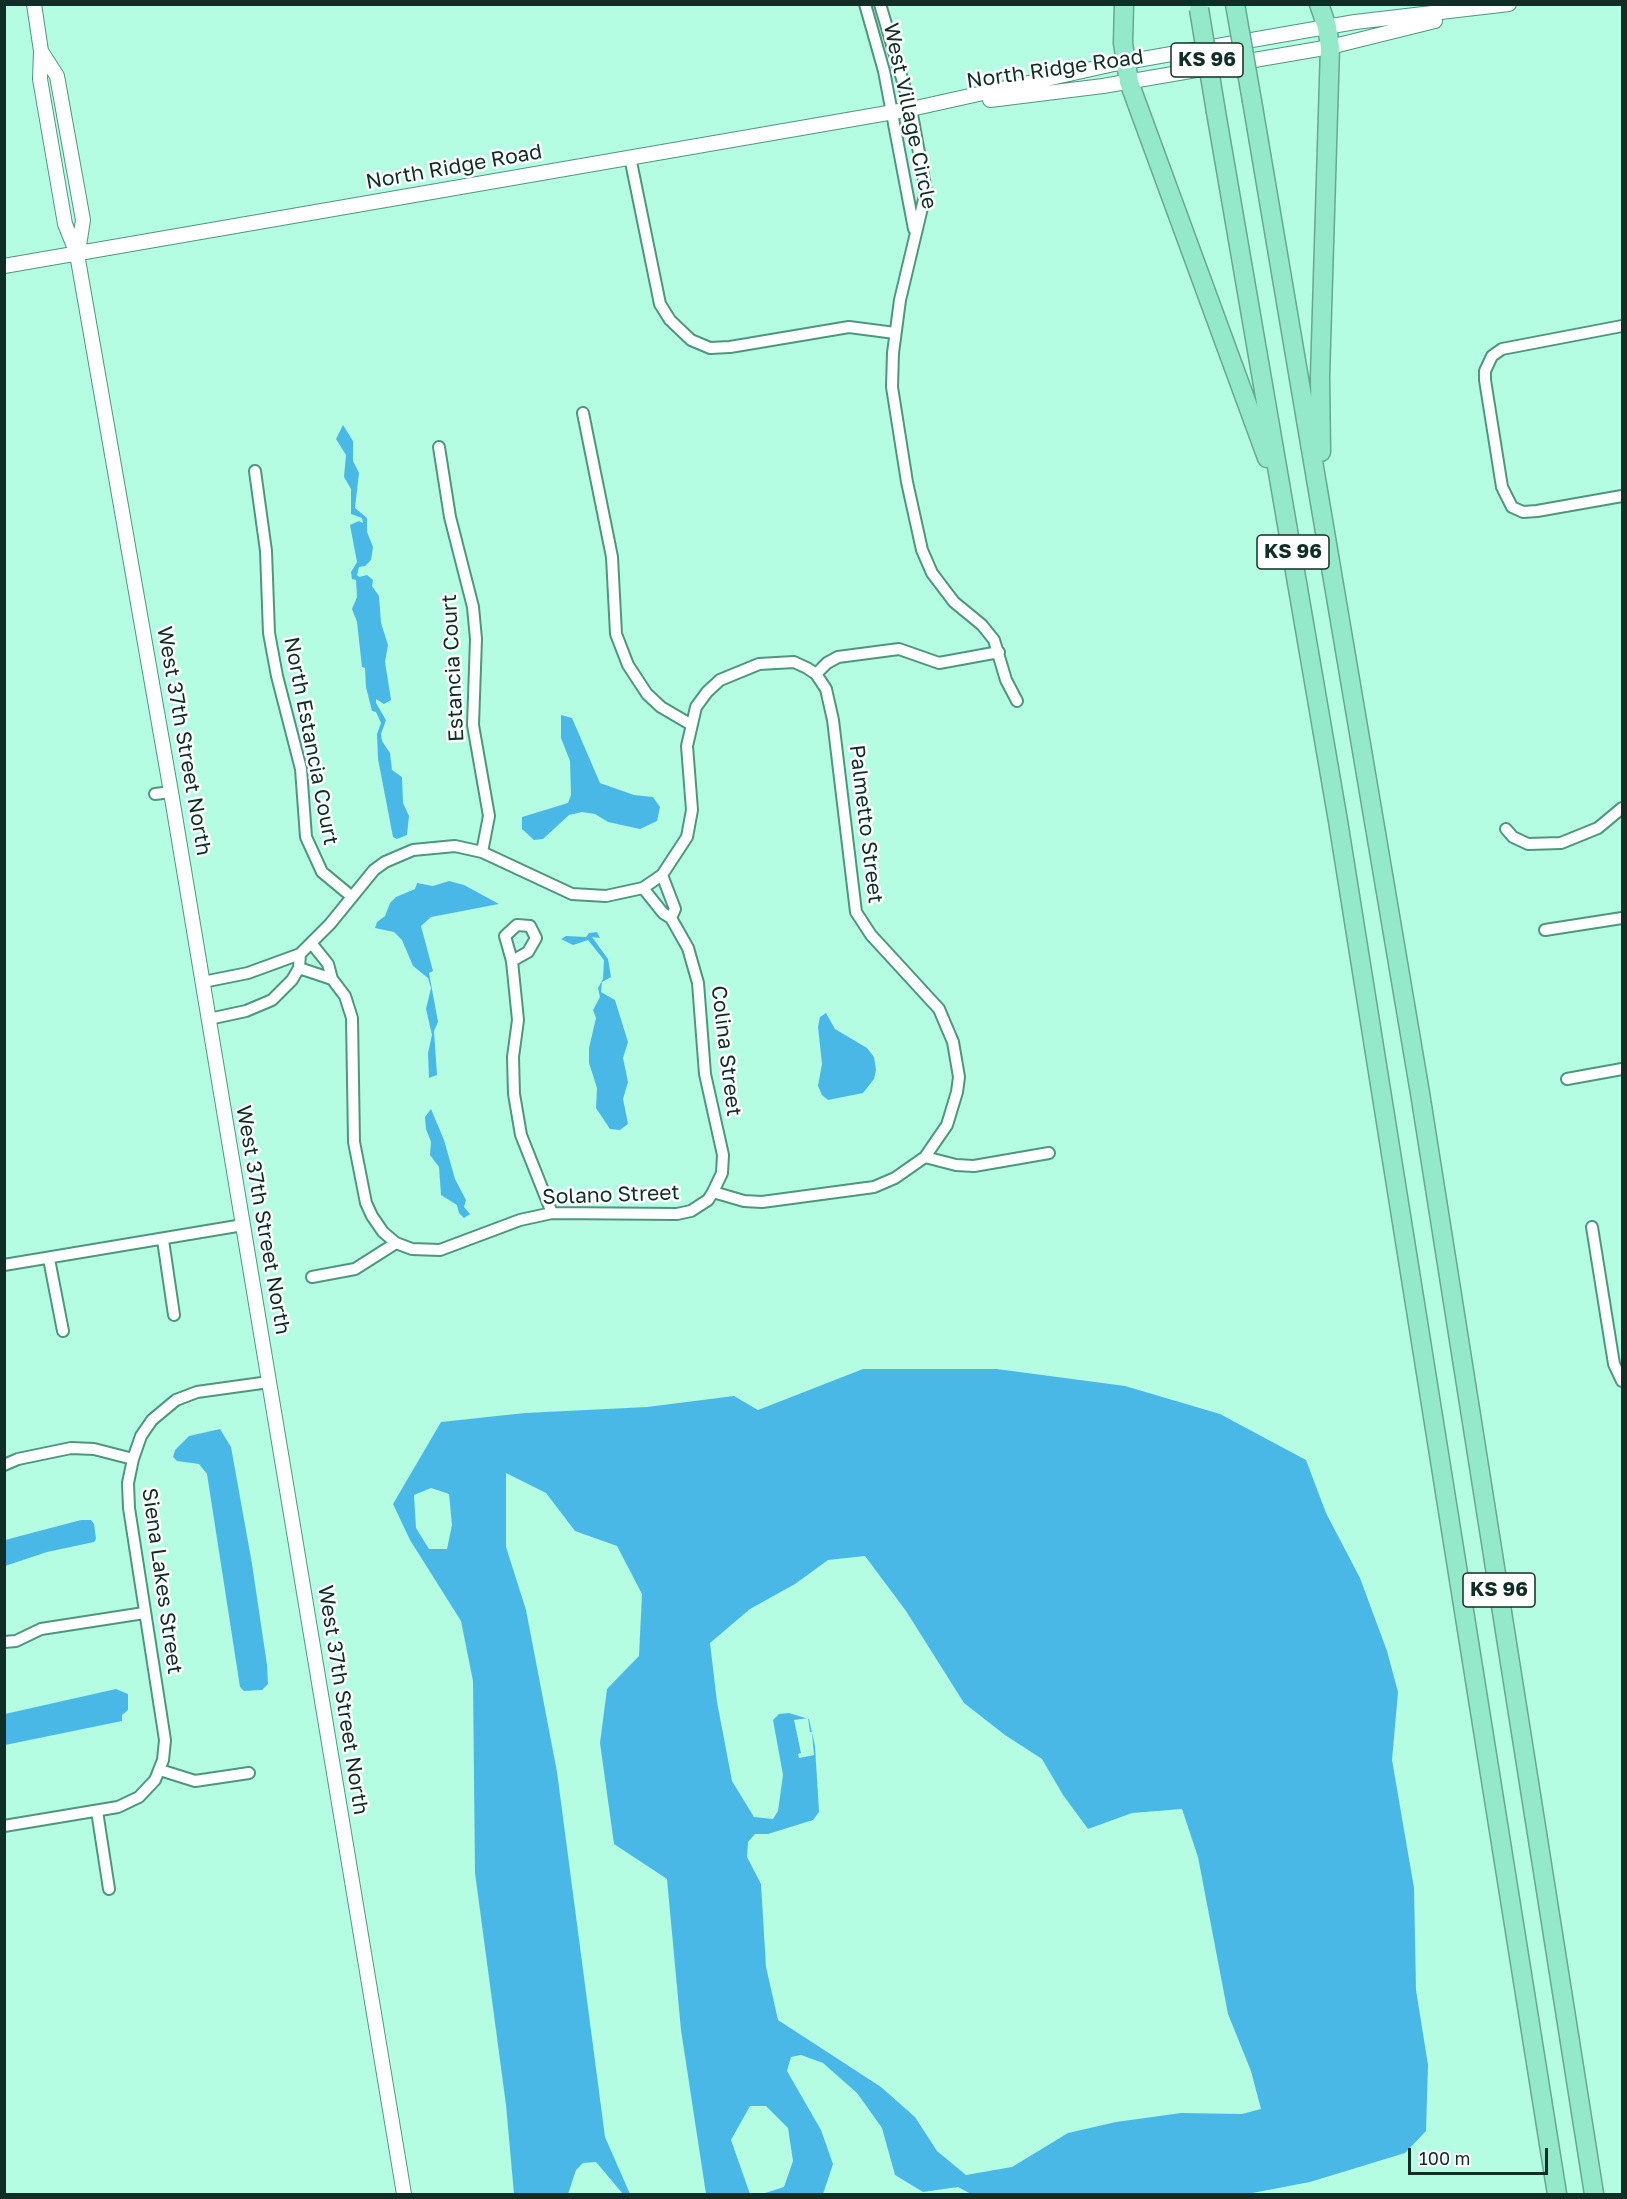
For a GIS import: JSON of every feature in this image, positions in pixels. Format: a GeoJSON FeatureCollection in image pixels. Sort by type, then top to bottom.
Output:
{"type":"FeatureCollection","features":[{"type":"Feature","properties":{"kind":"highway"},"geometry":{"type":"LineString","coordinates":[[1124,4],[1125,63],[1129,82],[1258,432],[1276,488],[1298,585]]}},
{"type":"Feature","properties":{"kind":"highway","name":"KS 96"},"geometry":{"type":"LineString","coordinates":[[1235,4],[1420,1093],[1594,2194]]}},
{"type":"Feature","properties":{"kind":"highway"},"geometry":{"type":"LineString","coordinates":[[1319,4],[1327,27],[1330,46],[1319,416],[1323,485],[1340,620]]}},
{"type":"Feature","properties":{"kind":"highway","name":"KS 96"},"geometry":{"type":"LineString","coordinates":[[1199,7],[1298,585],[1440,1447],[1557,2194]]}},
{"type":"Feature","properties":{"kind":"street","name":"West 37th Street North"},"geometry":{"type":"LineString","coordinates":[[34,4],[41,51],[40,79],[65,224],[77,254],[171,792],[404,2194]]}},
{"type":"Feature","properties":{"kind":"street","name":"West Village Circle"},"geometry":{"type":"LineString","coordinates":[[865,4],[882,63],[915,235]]}},
{"type":"Feature","properties":{"kind":"street","name":"West Village Circle"},"geometry":{"type":"LineString","coordinates":[[880,4],[911,109],[926,191],[895,333],[892,387],[907,482],[922,550],[940,584],[954,602],[982,625],[994,640],[1006,680],[1017,701]]}},
{"type":"Feature","properties":{"kind":"street","name":"North Ridge Road"},"geometry":{"type":"LineString","coordinates":[[4,266],[891,113],[1125,63],[1327,27],[1509,4]]}},
{"type":"Feature","properties":{"kind":"street","name":"North Ridge Road"},"geometry":{"type":"LineString","coordinates":[[911,109],[1129,82],[1330,46],[1486,8]]}},
{"type":"Feature","properties":{"kind":"street"},"geometry":{"type":"LineString","coordinates":[[630,157],[660,304],[670,320],[691,340],[711,348],[730,347],[849,327],[895,333]]}},
{"type":"Feature","properties":{"kind":"street"},"geometry":{"type":"LineString","coordinates":[[1623,326],[1514,346],[1492,356],[1485,371],[1502,487],[1512,507],[1523,512],[1537,511],[1623,496]]}},
{"type":"Feature","properties":{"kind":"street"},"geometry":{"type":"LineString","coordinates":[[584,413],[612,557],[616,634],[628,665],[647,694],[661,707],[690,724]]}},
{"type":"Feature","properties":{"kind":"street","name":"Estancia Court"},"geometry":{"type":"LineString","coordinates":[[440,447],[450,517],[473,607],[476,639],[473,725],[489,816],[482,852]]}},
{"type":"Feature","properties":{"kind":"street","name":"North Estancia Court"},"geometry":{"type":"LineString","coordinates":[[255,471],[266,551],[269,633],[277,676],[301,769],[306,837],[322,872],[351,896]]}},
{"type":"Feature","properties":{"kind":"street"},"geometry":{"type":"LineString","coordinates":[[203,982],[248,973],[300,954],[312,944],[351,896],[385,861],[413,850],[455,846],[482,852],[572,894],[606,896],[643,888],[662,875],[687,837],[692,810],[687,746],[690,724],[696,707],[720,680],[739,670],[776,661],[794,662],[816,674],[827,663],[838,657],[899,649],[939,663],[999,652]]}},
{"type":"Feature","properties":{"kind":"street","name":"Palmetto Street"},"geometry":{"type":"LineString","coordinates":[[816,674],[826,689],[833,720],[856,912],[871,936],[939,1009],[953,1042],[959,1077],[953,1110],[939,1140],[925,1156]]}},
{"type":"Feature","properties":{"kind":"street"},"geometry":{"type":"LineString","coordinates":[[155,795],[171,792]]}},
{"type":"Feature","properties":{"kind":"street"},"geometry":{"type":"LineString","coordinates":[[1506,829],[1513,837],[1528,844],[1561,843],[1598,828],[1623,808]]}},
{"type":"Feature","properties":{"kind":"street","name":"Colina Street"},"geometry":{"type":"LineString","coordinates":[[662,875],[675,909],[671,918]]}},
{"type":"Feature","properties":{"kind":"street","name":"Colina Street"},"geometry":{"type":"LineString","coordinates":[[643,888],[663,913],[671,918],[688,948],[699,983],[705,1074],[723,1155],[722,1173],[713,1192]]}},
{"type":"Feature","properties":{"kind":"street"},"geometry":{"type":"LineString","coordinates":[[1545,930],[1623,918]]}},
{"type":"Feature","properties":{"kind":"street"},"geometry":{"type":"LineString","coordinates":[[312,944],[328,964],[332,979],[345,996],[352,1017],[352,1114],[366,1203],[382,1232],[396,1243],[355,1269],[312,1277]]}},
{"type":"Feature","properties":{"kind":"street"},"geometry":{"type":"LineString","coordinates":[[208,1019],[246,1011],[272,1000],[289,984],[299,968],[300,954]]}},
{"type":"Feature","properties":{"kind":"street"},"geometry":{"type":"LineString","coordinates":[[512,961],[518,1020],[513,1057],[517,1121],[552,1213]]}},
{"type":"Feature","properties":{"kind":"street"},"geometry":{"type":"LineString","coordinates":[[299,968],[332,979]]}},
{"type":"Feature","properties":{"kind":"street"},"geometry":{"type":"LineString","coordinates":[[1567,1079],[1623,1069]]}},
{"type":"Feature","properties":{"kind":"street"},"geometry":{"type":"LineString","coordinates":[[713,1192],[744,1201],[762,1202],[874,1187],[895,1178],[925,1156],[974,1166],[1049,1153]]}},
{"type":"Feature","properties":{"kind":"street","name":"Solano Street"},"geometry":{"type":"LineString","coordinates":[[396,1243],[412,1249],[440,1250],[520,1220],[552,1213],[677,1214],[700,1206],[713,1192]]}},
{"type":"Feature","properties":{"kind":"street"},"geometry":{"type":"LineString","coordinates":[[4,1265],[243,1225]]}},
{"type":"Feature","properties":{"kind":"street"},"geometry":{"type":"LineString","coordinates":[[1592,1227],[1614,1364],[1623,1381]]}},
{"type":"Feature","properties":{"kind":"street"},"geometry":{"type":"LineString","coordinates":[[163,1240],[174,1315]]}},
{"type":"Feature","properties":{"kind":"street"},"geometry":{"type":"LineString","coordinates":[[50,1259],[63,1331]]}},
{"type":"Feature","properties":{"kind":"street","name":"Siena Lakes Street"},"geometry":{"type":"LineString","coordinates":[[160,1770],[165,1753],[164,1733],[129,1508],[128,1483],[133,1459],[141,1436],[152,1420],[176,1400],[198,1392],[268,1382]]}},
{"type":"Feature","properties":{"kind":"street"},"geometry":{"type":"LineString","coordinates":[[4,1465],[18,1459],[70,1448],[94,1449],[133,1459]]}},
{"type":"Feature","properties":{"kind":"street"},"geometry":{"type":"LineString","coordinates":[[4,1642],[41,1629],[144,1613]]}},
{"type":"Feature","properties":{"kind":"street"},"geometry":{"type":"LineString","coordinates":[[4,1826],[123,1806],[139,1797],[152,1785],[160,1770],[195,1781],[249,1773]]}},
{"type":"Feature","properties":{"kind":"street"},"geometry":{"type":"LineString","coordinates":[[97,1811],[109,1889]]}},
{"type":"Feature","properties":{"kind":"water"},"geometry":{"type":"Polygon","coordinates":[[[343,425],[353,441],[353,461],[359,473],[355,508],[367,518],[367,532],[373,547],[371,560],[365,566],[359,567],[357,575],[359,577],[367,575],[373,580],[372,586],[379,596],[381,623],[388,645],[385,662],[391,700],[384,704],[376,699],[376,703],[386,720],[381,734],[382,741],[390,753],[392,770],[402,777],[403,803],[409,816],[407,835],[397,839],[393,837],[378,759],[377,734],[381,723],[376,712],[372,711],[366,687],[365,668],[362,667],[357,622],[352,609],[357,597],[356,580],[352,579],[351,572],[357,562],[350,525],[359,521],[363,523],[362,518],[351,514],[351,489],[344,477],[346,455],[336,439],[343,425]]]}},
{"type":"Feature","properties":{"kind":"water"},"geometry":{"type":"Polygon","coordinates":[[[561,715],[572,718],[600,783],[634,795],[653,797],[660,807],[657,821],[640,829],[608,822],[595,814],[582,812],[569,815],[543,839],[534,840],[522,829],[522,817],[568,803],[571,795],[570,761],[561,738],[561,715]]]}},
{"type":"Feature","properties":{"kind":"water"},"geometry":{"type":"Polygon","coordinates":[[[449,881],[464,885],[499,904],[431,917],[421,926],[433,971],[429,973],[438,1022],[434,1031],[437,1075],[429,1078],[428,1053],[432,1035],[426,1009],[431,988],[428,978],[413,966],[402,940],[394,932],[375,928],[377,922],[385,916],[390,903],[396,897],[415,889],[417,883],[433,886],[449,881]]]}},
{"type":"Feature","properties":{"kind":"water"},"geometry":{"type":"Polygon","coordinates":[[[597,932],[600,938],[592,937],[608,959],[611,977],[602,982],[601,992],[615,1000],[628,1042],[623,1058],[628,1082],[623,1099],[628,1124],[620,1130],[610,1129],[596,1108],[597,1088],[589,1063],[589,1048],[596,1018],[593,1010],[600,997],[598,988],[603,979],[604,960],[588,940],[573,945],[561,939],[566,936],[586,937],[589,933],[597,932]]]}},
{"type":"Feature","properties":{"kind":"water"},"geometry":{"type":"Polygon","coordinates":[[[826,1013],[835,1029],[867,1048],[874,1057],[876,1070],[874,1079],[863,1093],[828,1100],[822,1095],[818,1086],[822,1064],[818,1027],[820,1017],[826,1013]]]}},
{"type":"Feature","properties":{"kind":"water"},"geometry":{"type":"Polygon","coordinates":[[[431,1109],[444,1140],[455,1179],[466,1200],[464,1207],[470,1214],[464,1218],[459,1213],[457,1205],[441,1195],[439,1167],[430,1155],[431,1142],[426,1129],[425,1117],[431,1109]]]}},
{"type":"Feature","properties":{"kind":"water"},"geometry":{"type":"Polygon","coordinates":[[[863,1369],[997,1369],[1125,1386],[1220,1414],[1306,1460],[1326,1513],[1360,1578],[1387,1651],[1398,1692],[1392,1760],[1414,1888],[1416,1990],[1428,2065],[1426,2131],[1405,2153],[1310,2182],[1247,2194],[971,2194],[958,2187],[923,2192],[895,2175],[882,2128],[857,2093],[823,2063],[801,2055],[791,2057],[787,2071],[821,2130],[833,2164],[823,2194],[762,2194],[784,2187],[793,2161],[788,2128],[766,2106],[750,2106],[731,2140],[750,2194],[706,2194],[681,2030],[667,1879],[614,1844],[600,1743],[607,1689],[639,1656],[642,1594],[617,1546],[575,1531],[546,1493],[506,1473],[506,1547],[526,1610],[557,1772],[605,2137],[630,2194],[623,2194],[596,2162],[583,2163],[576,2170],[568,2194],[514,2194],[506,2105],[475,1873],[473,1681],[461,1621],[410,1540],[393,1504],[441,1422],[525,1413],[647,1407],[734,1396],[758,1410],[863,1369]],[[431,1488],[414,1495],[416,1528],[429,1549],[447,1549],[452,1525],[449,1494],[431,1488]],[[865,1556],[828,1560],[795,1584],[750,1609],[710,1643],[717,1702],[732,1781],[754,1817],[773,1819],[778,1811],[783,1775],[773,1720],[779,1714],[789,1713],[809,1719],[815,1746],[819,1812],[813,1820],[768,1834],[755,1834],[748,1842],[747,1857],[761,1884],[766,1967],[778,2020],[881,2087],[915,2117],[937,2151],[966,2175],[1012,2167],[1068,2133],[1116,2122],[1181,2113],[1242,2114],[1261,2109],[1251,2071],[1228,2014],[1198,1857],[1182,1809],[1132,1813],[1088,1829],[1063,1795],[1042,1759],[1005,1735],[964,1703],[906,1611],[865,1556]]]}},
{"type":"Feature","properties":{"kind":"water"},"geometry":{"type":"Polygon","coordinates":[[[220,1429],[231,1447],[252,1564],[267,1665],[268,1684],[262,1690],[244,1691],[240,1687],[207,1474],[199,1464],[177,1461],[173,1457],[175,1450],[189,1436],[220,1429]]]}},
{"type":"Feature","properties":{"kind":"water"},"geometry":{"type":"Polygon","coordinates":[[[81,1520],[91,1520],[94,1524],[96,1539],[94,1542],[47,1552],[5,1566],[5,1540],[81,1520]]]}},
{"type":"Feature","properties":{"kind":"water"},"geometry":{"type":"Polygon","coordinates":[[[116,1689],[128,1694],[128,1710],[122,1715],[122,1721],[5,1745],[5,1714],[116,1689]]]}},
{"type":"Feature","properties":{"kind":"pier"},"geometry":{"type":"Polygon","coordinates":[[[808,1718],[810,1732],[815,1733],[812,1734],[814,1755],[799,1758],[798,1754],[801,1753],[794,1720],[808,1718]]]}}]}
